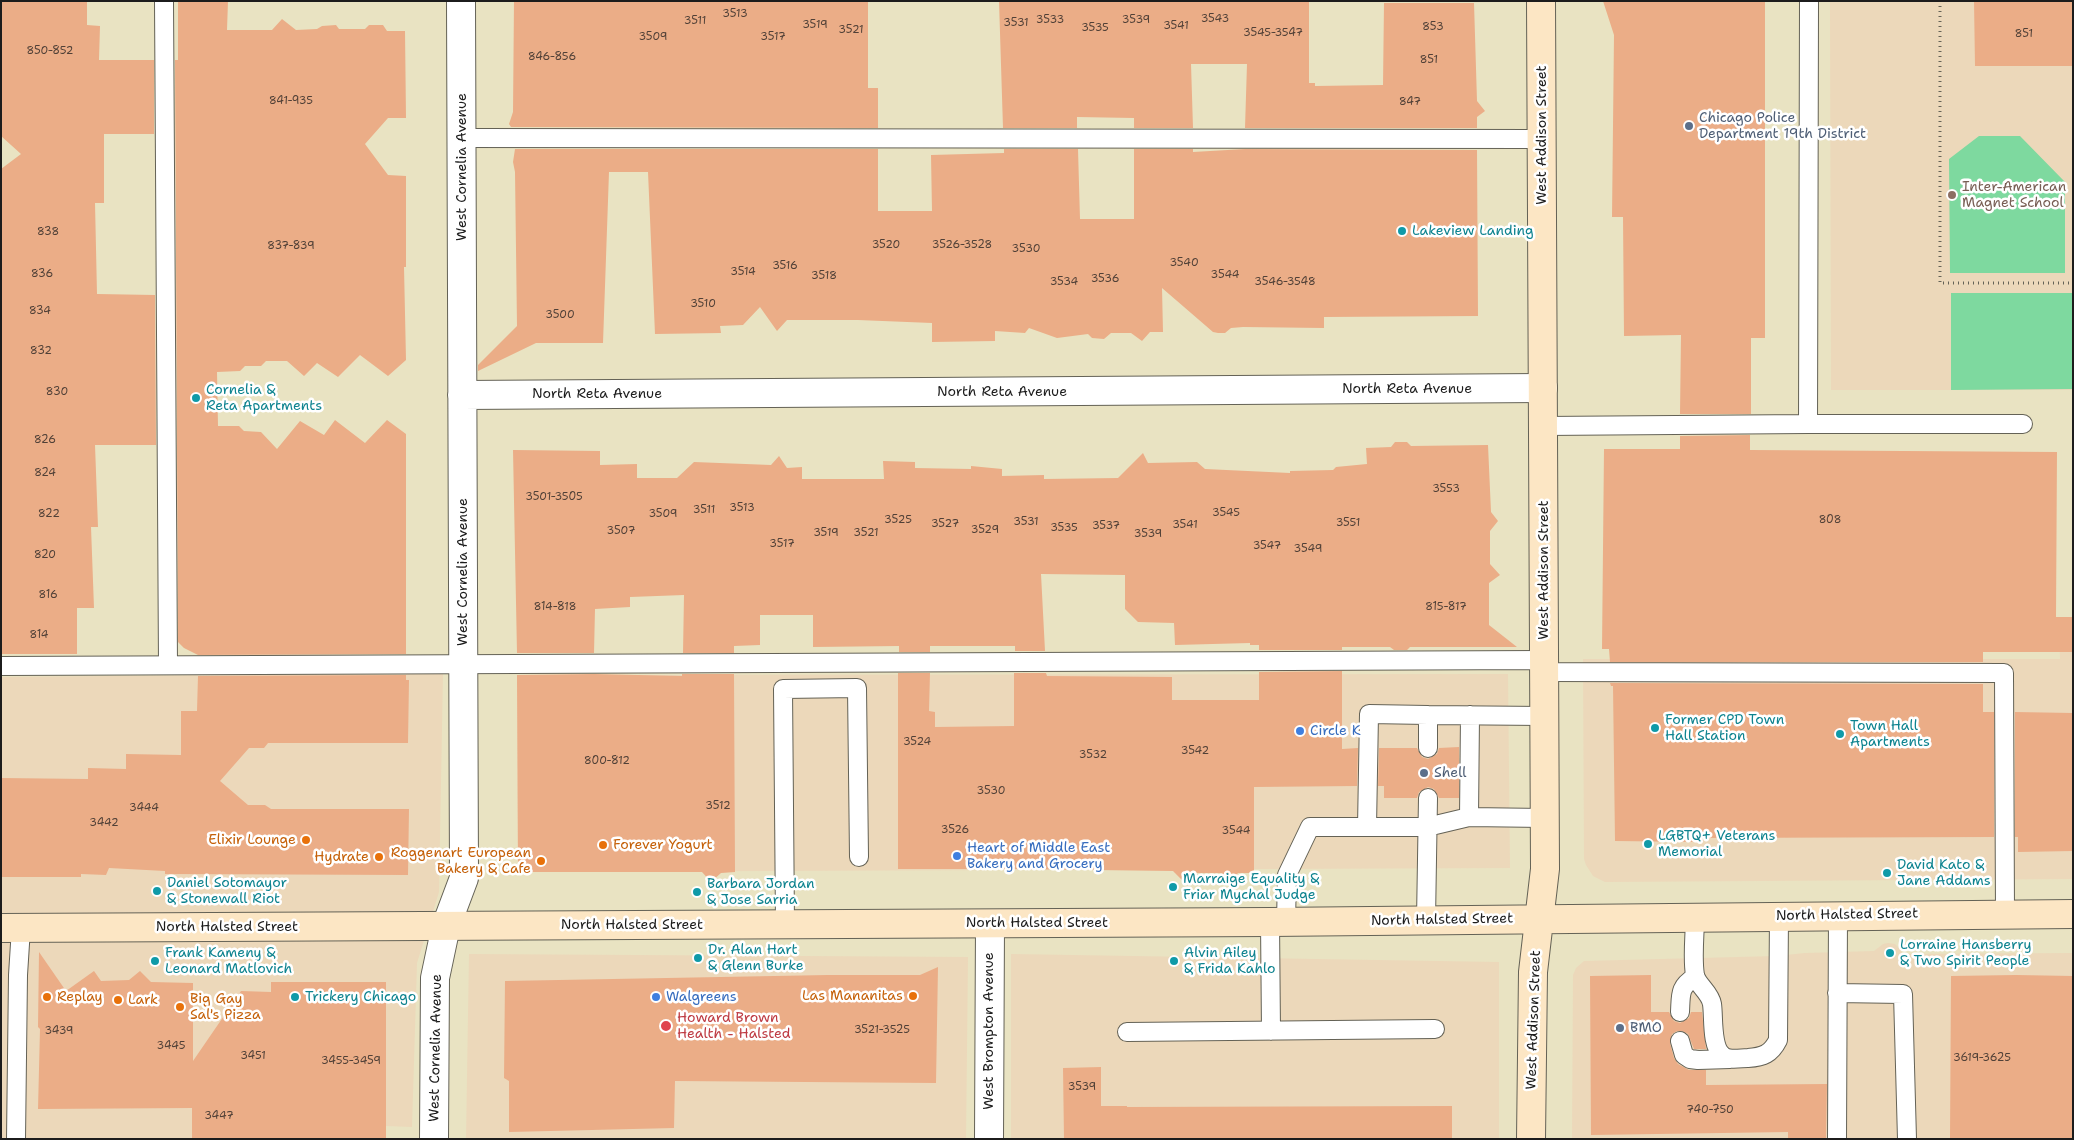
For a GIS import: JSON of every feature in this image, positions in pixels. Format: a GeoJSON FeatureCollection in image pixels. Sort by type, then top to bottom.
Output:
{"type":"FeatureCollection","features":[{"type":"Feature","properties":{"kind":"main road","name":"West Addison Street"},"geometry":{"type":"LineString","coordinates":[[1531,1139],[1533,972],[1545,869],[1541,1]]}},
{"type":"Feature","properties":{"kind":"main road","name":"North Halsted Street"},"geometry":{"type":"LineString","coordinates":[[11,928],[990,924],[2073,914]]}},
{"type":"Feature","properties":{"kind":"street","name":"West Cornelia Avenue"},"geometry":{"type":"LineString","coordinates":[[434,1139],[434,978],[446,926],[464,878],[461,1]]}},
{"type":"Feature","properties":{"kind":"street","name":"North Reta Avenue"},"geometry":{"type":"LineString","coordinates":[[462,395],[1542,388]]}},
{"type":"Feature","properties":{"kind":"street","name":"West Brompton Avenue"},"geometry":{"type":"LineString","coordinates":[[989,1139],[990,924]]}},
{"type":"Feature","properties":{"kind":"lane"},"geometry":{"type":"LineString","coordinates":[[164,1],[168,665]]}},
{"type":"Feature","properties":{"kind":"lane"},"geometry":{"type":"LineString","coordinates":[[1808,424],[1809,1]]}},
{"type":"Feature","properties":{"kind":"lane"},"geometry":{"type":"LineString","coordinates":[[462,138],[1542,139]]}},
{"type":"Feature","properties":{"kind":"lane"},"geometry":{"type":"LineString","coordinates":[[1543,426],[2023,424]]}},
{"type":"Feature","properties":{"kind":"lane"},"geometry":{"type":"LineString","coordinates":[[1,666],[463,664],[1544,666],[2004,673],[2005,914]]}},
{"type":"Feature","properties":{"kind":"lane"},"geometry":{"type":"LineString","coordinates":[[785,924],[783,689],[857,688],[859,857]]}},
{"type":"Feature","properties":{"kind":"lane"},"geometry":{"type":"LineString","coordinates":[[1367,827],[1369,714],[1544,716]]}},
{"type":"Feature","properties":{"kind":"lane"},"geometry":{"type":"LineString","coordinates":[[1428,715],[1428,748]]}},
{"type":"Feature","properties":{"kind":"lane"},"geometry":{"type":"LineString","coordinates":[[1469,817],[1470,715]]}},
{"type":"Feature","properties":{"kind":"lane"},"geometry":{"type":"LineString","coordinates":[[1426,920],[1428,798]]}},
{"type":"Feature","properties":{"kind":"lane"},"geometry":{"type":"LineString","coordinates":[[1271,1031],[1278,922],[1288,875],[1310,827],[1427,827],[1469,817],[1544,818]]}},
{"type":"Feature","properties":{"kind":"lane"},"geometry":{"type":"LineString","coordinates":[[1837,1139],[1838,915]]}},
{"type":"Feature","properties":{"kind":"lane"},"geometry":{"type":"LineString","coordinates":[[1680,1041],[1684,1055],[1690,1059],[1759,1057],[1772,1050],[1778,1040],[1779,916]]}},
{"type":"Feature","properties":{"kind":"lane"},"geometry":{"type":"LineString","coordinates":[[1695,917],[1695,977],[1710,995],[1713,1028],[1718,1051],[1722,1056],[1730,1059]]}},
{"type":"Feature","properties":{"kind":"lane"},"geometry":{"type":"LineString","coordinates":[[11,928],[18,985],[16,1139]]}},
{"type":"Feature","properties":{"kind":"lane"},"geometry":{"type":"LineString","coordinates":[[1680,1012],[1683,986],[1695,977]]}},
{"type":"Feature","properties":{"kind":"lane"},"geometry":{"type":"LineString","coordinates":[[1837,993],[1903,994],[1907,1139]]}},
{"type":"Feature","properties":{"kind":"lane"},"geometry":{"type":"LineString","coordinates":[[1126,1032],[1435,1029]]}},
{"type":"Feature","properties":{"kind":"path"},"geometry":{"type":"LineString","coordinates":[[1940,1],[1940,282],[2073,282]]}},
{"type":"Feature","properties":{"kind":"shaded area","name":"Inter-American Magnet School"},"geometry":{"type":"Polygon","coordinates":[[[1830,1],[2073,1],[2073,390],[1831,390],[1830,1]]]}},
{"type":"Feature","properties":{"kind":"shaded area"},"geometry":{"type":"Polygon","coordinates":[[[2059,617],[2073,617],[2073,879],[1605,882],[1593,876],[1586,865],[1584,859],[1583,659],[2060,659],[2059,617]]]}},
{"type":"Feature","properties":{"kind":"shaded area"},"geometry":{"type":"Polygon","coordinates":[[[443,673],[439,892],[417,963],[412,1127],[309,1123],[308,1139],[1,1139],[1,677],[443,673]]]}},
{"type":"Feature","properties":{"kind":"shaded area"},"geometry":{"type":"Polygon","coordinates":[[[1508,674],[1510,868],[518,872],[517,675],[1508,674]]]}},
{"type":"Feature","properties":{"kind":"shaded area"},"geometry":{"type":"Polygon","coordinates":[[[1883,944],[1895,944],[1902,954],[2073,953],[2073,1139],[1572,1139],[1573,975],[1576,968],[1584,961],[1776,956],[1805,953],[1874,951],[1883,944]]]}},
{"type":"Feature","properties":{"kind":"shaded area"},"geometry":{"type":"Polygon","coordinates":[[[469,954],[968,957],[966,1139],[466,1139],[469,954]]]}},
{"type":"Feature","properties":{"kind":"shaded area"},"geometry":{"type":"Polygon","coordinates":[[[1011,954],[1499,962],[1499,1139],[1011,1139],[1011,954]]]}},
{"type":"Feature","properties":{"kind":"green space"},"geometry":{"type":"Polygon","coordinates":[[[1979,136],[2020,136],[2065,182],[2065,273],[1950,273],[1949,159],[1979,136]]]}},
{"type":"Feature","properties":{"kind":"green space"},"geometry":{"type":"Polygon","coordinates":[[[1951,293],[2073,293],[2073,389],[1951,390],[1951,293]]]}},
{"type":"Feature","properties":{"kind":"building"},"geometry":{"type":"Polygon","coordinates":[[[1,1],[87,1],[87,25],[100,26],[99,60],[154,60],[154,134],[104,134],[104,203],[95,203],[97,294],[155,295],[156,445],[95,445],[98,527],[91,527],[94,608],[77,608],[77,654],[1,654],[1,169],[21,154],[1,136],[1,1]]]}},
{"type":"Feature","properties":{"kind":"building"},"geometry":{"type":"Polygon","coordinates":[[[178,1],[228,1],[227,30],[272,30],[282,19],[296,30],[317,29],[322,26],[336,25],[339,29],[365,29],[369,25],[383,25],[387,31],[405,31],[406,118],[388,118],[365,144],[388,175],[406,176],[406,267],[404,267],[406,360],[388,376],[360,355],[338,377],[317,363],[304,376],[287,361],[266,361],[261,366],[245,366],[240,371],[217,372],[218,426],[239,426],[244,431],[261,432],[277,449],[300,421],[324,435],[335,420],[365,443],[387,420],[406,434],[406,654],[198,655],[184,648],[178,642],[175,60],[178,60],[178,1]]]}},
{"type":"Feature","properties":{"kind":"building"},"geometry":{"type":"Polygon","coordinates":[[[514,1],[868,1],[868,88],[878,88],[878,128],[511,127],[509,124],[513,112],[514,1]]]}},
{"type":"Feature","properties":{"kind":"building"},"geometry":{"type":"Polygon","coordinates":[[[999,1],[1309,1],[1309,83],[1315,83],[1315,86],[1383,85],[1384,3],[1474,3],[1477,101],[1485,111],[1477,117],[1477,128],[1245,128],[1247,64],[1191,64],[1193,128],[1134,128],[1134,118],[1077,117],[1077,128],[1003,128],[999,1]]]}},
{"type":"Feature","properties":{"kind":"building","name":"Chicago Police Department 19th District"},"geometry":{"type":"Polygon","coordinates":[[[1603,1],[1765,1],[1765,338],[1751,338],[1751,414],[1680,414],[1681,335],[1624,336],[1623,217],[1612,217],[1614,35],[1603,1]]]}},
{"type":"Feature","properties":{"kind":"building"},"geometry":{"type":"Polygon","coordinates":[[[1974,1],[2073,1],[2073,66],[1975,66],[1974,1]]]}},
{"type":"Feature","properties":{"kind":"building"},"geometry":{"type":"Polygon","coordinates":[[[515,149],[878,149],[878,211],[932,211],[931,155],[1004,153],[1004,149],[1078,149],[1080,219],[1134,219],[1134,149],[1193,149],[1193,152],[1245,149],[1477,150],[1478,316],[1324,317],[1324,328],[1243,327],[1231,328],[1225,333],[1218,333],[1213,332],[1162,288],[1163,332],[1150,332],[1142,341],[1131,333],[1111,333],[1104,339],[1092,338],[1088,334],[1057,338],[1029,328],[1025,333],[995,331],[995,341],[932,342],[932,323],[858,320],[787,320],[777,331],[760,307],[743,325],[720,326],[721,333],[655,334],[648,172],[609,172],[603,343],[536,343],[478,371],[478,365],[517,326],[515,172],[513,162],[515,149]]]}},
{"type":"Feature","properties":{"kind":"building"},"geometry":{"type":"Polygon","coordinates":[[[1750,435],[1750,450],[2057,452],[2056,617],[2073,617],[2073,652],[1983,652],[1983,662],[1610,662],[1609,649],[1602,649],[1604,449],[1680,449],[1680,436],[1750,435]]]}},
{"type":"Feature","properties":{"kind":"building"},"geometry":{"type":"Polygon","coordinates":[[[1395,442],[1407,442],[1411,446],[1488,445],[1491,512],[1498,521],[1490,531],[1490,564],[1500,575],[1489,583],[1489,625],[1517,647],[1410,647],[1407,650],[1394,650],[1390,647],[1342,647],[1342,650],[1259,650],[1259,645],[1250,645],[1250,643],[1175,645],[1174,623],[1138,622],[1125,609],[1125,575],[1041,574],[1045,651],[1015,651],[1015,646],[930,646],[930,652],[899,652],[899,646],[813,647],[813,615],[760,615],[760,645],[734,646],[734,653],[683,653],[684,595],[630,597],[630,607],[595,609],[594,653],[517,653],[513,450],[600,451],[600,465],[637,464],[637,478],[677,478],[694,462],[771,465],[779,456],[787,468],[802,467],[802,479],[884,479],[883,461],[915,462],[915,468],[971,469],[971,466],[1002,469],[1002,476],[1044,475],[1044,479],[1118,478],[1143,453],[1148,463],[1197,462],[1205,469],[1290,473],[1290,471],[1333,470],[1336,467],[1367,464],[1366,448],[1391,447],[1395,442]]]}},
{"type":"Feature","properties":{"kind":"building"},"geometry":{"type":"Polygon","coordinates":[[[1342,671],[1342,749],[1358,748],[1357,786],[1254,787],[1254,873],[1238,873],[1231,881],[1221,873],[1194,873],[1186,884],[1173,871],[898,869],[898,673],[930,673],[929,711],[935,712],[935,727],[1014,726],[1014,673],[1046,673],[1047,676],[1172,677],[1172,700],[1259,700],[1259,672],[1342,671]]]}},
{"type":"Feature","properties":{"kind":"building"},"geometry":{"type":"Polygon","coordinates":[[[682,674],[734,674],[735,872],[721,873],[711,882],[702,872],[518,872],[517,675],[682,676],[682,674]]]}},
{"type":"Feature","properties":{"kind":"building"},"geometry":{"type":"Polygon","coordinates":[[[406,675],[406,680],[409,680],[408,743],[268,743],[264,748],[249,748],[220,781],[248,805],[265,805],[271,809],[409,809],[408,875],[165,874],[165,871],[109,868],[106,875],[81,874],[81,877],[1,877],[1,778],[88,779],[88,768],[126,769],[126,754],[181,755],[181,711],[197,711],[198,676],[406,675]]]}},
{"type":"Feature","properties":{"kind":"building","name":"Town Hall Apartments"},"geometry":{"type":"Polygon","coordinates":[[[1610,683],[1983,684],[1983,712],[1994,712],[1994,837],[1697,838],[1697,842],[1615,841],[1613,686],[1610,683]]]}},
{"type":"Feature","properties":{"kind":"building"},"geometry":{"type":"Polygon","coordinates":[[[2015,712],[2073,713],[2073,851],[2018,852],[2018,837],[2015,837],[2015,712]]]}},
{"type":"Feature","properties":{"kind":"building","name":"Shell"},"geometry":{"type":"Polygon","coordinates":[[[1459,747],[1459,798],[1439,798],[1434,789],[1428,787],[1419,792],[1417,798],[1384,798],[1384,786],[1378,786],[1379,748],[1417,748],[1422,757],[1428,759],[1437,754],[1439,748],[1459,747]]]}},
{"type":"Feature","properties":{"kind":"building"},"geometry":{"type":"Polygon","coordinates":[[[39,952],[66,991],[94,971],[101,981],[129,980],[140,971],[151,982],[193,983],[193,1061],[241,991],[271,992],[271,982],[386,982],[386,1139],[192,1139],[192,1108],[38,1109],[39,952]]]}},
{"type":"Feature","properties":{"kind":"building","name":"Howard Brown Health - Halsted"},"geometry":{"type":"Polygon","coordinates":[[[938,967],[936,1083],[675,1081],[674,1128],[509,1132],[509,1081],[504,1078],[505,981],[920,975],[938,967]]]}},
{"type":"Feature","properties":{"kind":"building"},"geometry":{"type":"Polygon","coordinates":[[[1651,975],[1651,1012],[1669,1012],[1674,1021],[1680,1023],[1689,1018],[1691,1012],[1702,1012],[1706,1049],[1694,1049],[1688,1034],[1677,1031],[1672,1034],[1670,1043],[1674,1058],[1678,1064],[1689,1070],[1706,1070],[1706,1085],[1827,1084],[1826,1139],[1788,1139],[1788,1132],[1591,1135],[1590,976],[1651,975]]]}},
{"type":"Feature","properties":{"kind":"building"},"geometry":{"type":"Polygon","coordinates":[[[1951,976],[2073,976],[2073,1139],[1950,1139],[1951,976]]]}},
{"type":"Feature","properties":{"kind":"building"},"geometry":{"type":"Polygon","coordinates":[[[1101,1067],[1101,1106],[1452,1106],[1452,1139],[1064,1139],[1063,1068],[1101,1067]]]}},
{"type":"Feature","properties":{"kind":"place","name":"Chicago Police Department 19th District"},"geometry":{"type":"Point","coordinates":[1689,126]}},
{"type":"Feature","properties":{"kind":"place","name":"Inter-American Magnet School"},"geometry":{"type":"Point","coordinates":[1952,195]}},
{"type":"Feature","properties":{"kind":"place","name":"Lakeview Landing"},"geometry":{"type":"Point","coordinates":[1402,231]}},
{"type":"Feature","properties":{"kind":"place","name":"Cornelia & Reta Apartments"},"geometry":{"type":"Point","coordinates":[196,398]}},
{"type":"Feature","properties":{"kind":"place","name":"Former CPD Town Hall Station"},"geometry":{"type":"Point","coordinates":[1655,728]}},
{"type":"Feature","properties":{"kind":"place","name":"Circle K"},"geometry":{"type":"Point","coordinates":[1300,731]}},
{"type":"Feature","properties":{"kind":"place","name":"Town Hall Apartments"},"geometry":{"type":"Point","coordinates":[1840,734]}},
{"type":"Feature","properties":{"kind":"place","name":"Shell"},"geometry":{"type":"Point","coordinates":[1424,773]}},
{"type":"Feature","properties":{"kind":"place","name":"Elixir Lounge"},"geometry":{"type":"Point","coordinates":[306,840]}},
{"type":"Feature","properties":{"kind":"place","name":"LGBTQ+ Veterans Memorial"},"geometry":{"type":"Point","coordinates":[1648,844]}},
{"type":"Feature","properties":{"kind":"place","name":"Forever Yogurt"},"geometry":{"type":"Point","coordinates":[603,845]}},
{"type":"Feature","properties":{"kind":"place","name":"Heart of Middle East Bakery and Grocery"},"geometry":{"type":"Point","coordinates":[957,856]}},
{"type":"Feature","properties":{"kind":"place","name":"Hydrate"},"geometry":{"type":"Point","coordinates":[379,857]}},
{"type":"Feature","properties":{"kind":"place","name":"Roggenart European Bakery & Cafe"},"geometry":{"type":"Point","coordinates":[541,861]}},
{"type":"Feature","properties":{"kind":"place","name":"David Kato & Jane Addams"},"geometry":{"type":"Point","coordinates":[1887,873]}},
{"type":"Feature","properties":{"kind":"place","name":"Marraige Equality & Friar Mychal Judge"},"geometry":{"type":"Point","coordinates":[1173,887]}},
{"type":"Feature","properties":{"kind":"place","name":"Daniel Sotomayor & Stonewall Riot"},"geometry":{"type":"Point","coordinates":[157,891]}},
{"type":"Feature","properties":{"kind":"place","name":"Barbara Jordan & Jose Sarria"},"geometry":{"type":"Point","coordinates":[697,892]}},
{"type":"Feature","properties":{"kind":"place","name":"Lorraine Hansberry & Two Spirit People"},"geometry":{"type":"Point","coordinates":[1890,953]}},
{"type":"Feature","properties":{"kind":"place","name":"Dr. Alan Hart & Glenn Burke"},"geometry":{"type":"Point","coordinates":[698,958]}},
{"type":"Feature","properties":{"kind":"place","name":"Frank Kameny & Leonard Matlovich"},"geometry":{"type":"Point","coordinates":[155,961]}},
{"type":"Feature","properties":{"kind":"place","name":"Alvin Ailey & Frida Kahlo"},"geometry":{"type":"Point","coordinates":[1174,961]}},
{"type":"Feature","properties":{"kind":"place","name":"Las Mananitas"},"geometry":{"type":"Point","coordinates":[913,996]}},
{"type":"Feature","properties":{"kind":"place","name":"Replay"},"geometry":{"type":"Point","coordinates":[47,997]}},
{"type":"Feature","properties":{"kind":"place","name":"Trickery Chicago"},"geometry":{"type":"Point","coordinates":[295,997]}},
{"type":"Feature","properties":{"kind":"place","name":"Walgreens"},"geometry":{"type":"Point","coordinates":[656,997]}},
{"type":"Feature","properties":{"kind":"place","name":"Lark"},"geometry":{"type":"Point","coordinates":[118,1000]}},
{"type":"Feature","properties":{"kind":"place","name":"Big Gay Sal's Pizza"},"geometry":{"type":"Point","coordinates":[180,1007]}},
{"type":"Feature","properties":{"kind":"place","name":"Howard Brown Health - Halsted"},"geometry":{"type":"Point","coordinates":[666,1026]}},
{"type":"Feature","properties":{"kind":"place","name":"BMO"},"geometry":{"type":"Point","coordinates":[1620,1028]}}]}
